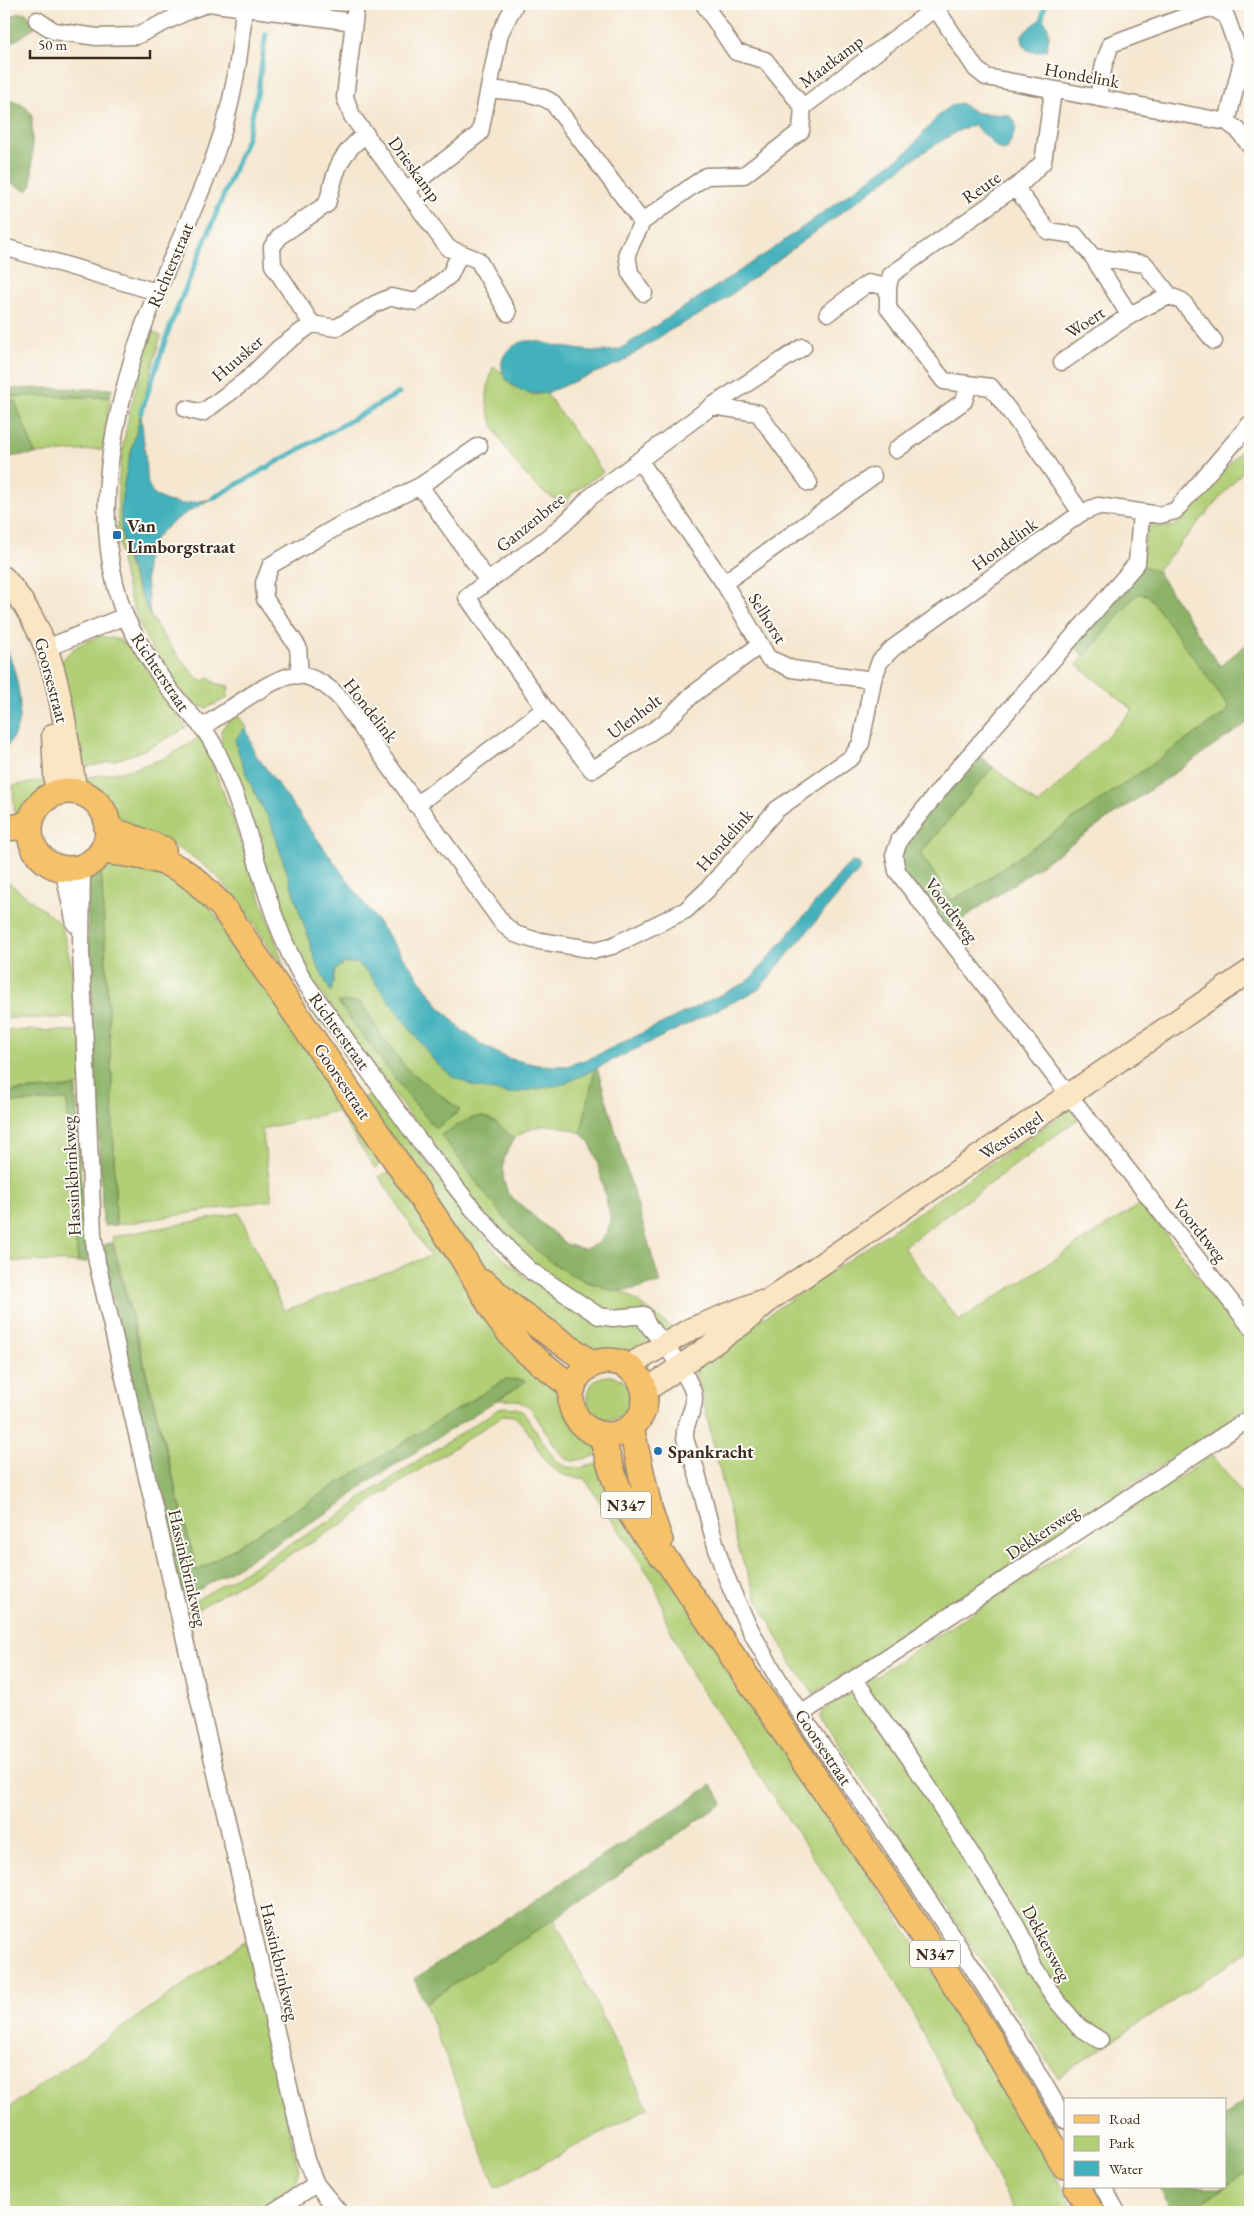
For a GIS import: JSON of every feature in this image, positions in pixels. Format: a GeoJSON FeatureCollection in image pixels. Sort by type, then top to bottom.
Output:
{"type":"FeatureCollection","features":[{"type":"Feature","properties":{"kind":"main road","name":"Goorsestraat"},"geometry":{"type":"LineString","coordinates":[[4,578],[29,613],[41,650],[45,685],[66,793]]}},
{"type":"Feature","properties":{"kind":"main road","name":"Goorsestraat"},"geometry":{"type":"LineString","coordinates":[[4,596],[41,650]]}},
{"type":"Feature","properties":{"kind":"main road"},"geometry":{"type":"LineString","coordinates":[[66,793],[88,797],[98,805],[105,816],[105,839],[95,859],[72,868],[49,864],[41,858],[32,832],[38,806],[45,800],[66,793]]}},
{"type":"Feature","properties":{"kind":"main road"},"geometry":{"type":"LineString","coordinates":[[4,828],[19,826],[32,832]]}},
{"type":"Feature","properties":{"kind":"main road"},"geometry":{"type":"LineString","coordinates":[[4,845],[32,832]]}},
{"type":"Feature","properties":{"kind":"main road","name":"Goorsestraat"},"geometry":{"type":"LineString","coordinates":[[105,839],[182,870],[222,906],[462,1257],[482,1295],[510,1334],[534,1358],[572,1388]]}},
{"type":"Feature","properties":{"kind":"main road","name":"Westsingel"},"geometry":{"type":"LineString","coordinates":[[645,1391],[743,1323],[772,1298],[1250,971]]}},
{"type":"Feature","properties":{"kind":"main road","name":"Goorsestraat"},"geometry":{"type":"LineString","coordinates":[[462,1257],[490,1288],[512,1307],[592,1364]]}},
{"type":"Feature","properties":{"kind":"main road","name":"Westsingel"},"geometry":{"type":"LineString","coordinates":[[628,1366],[691,1329],[772,1298]]}},
{"type":"Feature","properties":{"kind":"main road"},"geometry":{"type":"LineString","coordinates":[[604,1361],[628,1366],[636,1373],[645,1391],[643,1411],[631,1428],[617,1434],[601,1434],[585,1427],[575,1413],[571,1396],[572,1388],[580,1374],[592,1364],[604,1361]]}},
{"type":"Feature","properties":{"kind":"main road","name":"Goorsestraat"},"geometry":{"type":"LineString","coordinates":[[631,1428],[652,1520],[671,1566]]}},
{"type":"Feature","properties":{"kind":"main road","name":"Goorsestraat"},"geometry":{"type":"LineString","coordinates":[[601,1434],[624,1501],[656,1550],[671,1566],[902,1904],[989,2038],[1064,2164]]}},
{"type":"Feature","properties":{"kind":"main road"},"geometry":{"type":"LineString","coordinates":[[1078,2188],[1091,2212]]}},
{"type":"Feature","properties":{"kind":"street"},"geometry":{"type":"LineString","coordinates":[[37,20],[54,31],[97,36],[136,36],[190,10],[208,4]]}},
{"type":"Feature","properties":{"kind":"street"},"geometry":{"type":"LineString","coordinates":[[215,4],[244,6],[354,22],[356,4]]}},
{"type":"Feature","properties":{"kind":"street"},"geometry":{"type":"LineString","coordinates":[[406,190],[480,133],[500,33],[515,4]]}},
{"type":"Feature","properties":{"kind":"street"},"geometry":{"type":"LineString","coordinates":[[704,4],[736,52],[765,60],[802,107]]}},
{"type":"Feature","properties":{"kind":"street","name":"Richterstraat"},"geometry":{"type":"LineString","coordinates":[[244,6],[228,113],[203,186],[157,292],[134,354],[108,470],[105,517],[106,539],[125,616],[140,645],[176,700],[202,727],[216,750],[229,779],[270,908],[287,951],[306,984],[417,1138],[478,1216],[531,1271],[599,1316],[613,1318],[644,1315],[645,1322],[665,1344]]}},
{"type":"Feature","properties":{"kind":"street","name":"Maatkamp"},"geometry":{"type":"LineString","coordinates":[[644,293],[630,273],[627,253],[642,222],[706,176],[744,175],[801,131],[802,107],[934,6]]}},
{"type":"Feature","properties":{"kind":"street","name":"Hondelink"},"geometry":{"type":"LineString","coordinates":[[934,6],[976,69],[986,77],[1053,91],[1228,122]]}},
{"type":"Feature","properties":{"kind":"street"},"geometry":{"type":"LineString","coordinates":[[1098,98],[1104,64],[1110,44],[1213,8],[1226,16],[1242,61],[1228,122],[1238,130],[1250,146]]}},
{"type":"Feature","properties":{"kind":"street","name":"Drieskamp"},"geometry":{"type":"LineString","coordinates":[[354,22],[345,97],[352,116],[448,248],[478,260],[508,313]]}},
{"type":"Feature","properties":{"kind":"street"},"geometry":{"type":"LineString","coordinates":[[489,89],[531,95],[547,99],[553,103],[642,222]]}},
{"type":"Feature","properties":{"kind":"street","name":"Reute"},"geometry":{"type":"LineString","coordinates":[[888,287],[891,275],[1025,180],[1043,162],[1053,91]]}},
{"type":"Feature","properties":{"kind":"street"},"geometry":{"type":"LineString","coordinates":[[366,134],[349,147],[336,170],[327,204],[281,235],[272,247],[274,265],[312,324],[336,328],[375,304],[391,297],[416,302],[450,274],[460,253]]}},
{"type":"Feature","properties":{"kind":"street","name":"Woert"},"geometry":{"type":"LineString","coordinates":[[1015,186],[1048,231],[1075,235],[1093,257],[1130,316]]}},
{"type":"Feature","properties":{"kind":"street"},"geometry":{"type":"LineString","coordinates":[[4,247],[157,292]]}},
{"type":"Feature","properties":{"kind":"street"},"geometry":{"type":"LineString","coordinates":[[1093,257],[1145,264],[1170,296],[1182,301],[1214,341]]}},
{"type":"Feature","properties":{"kind":"street"},"geometry":{"type":"LineString","coordinates":[[828,313],[868,283],[888,287],[888,308],[944,381],[991,387],[1029,437],[1081,513]]}},
{"type":"Feature","properties":{"kind":"street","name":"Woert"},"geometry":{"type":"LineString","coordinates":[[1062,362],[1130,316],[1150,304],[1170,296]]}},
{"type":"Feature","properties":{"kind":"street","name":"Huusker"},"geometry":{"type":"LineString","coordinates":[[186,409],[202,412],[248,379],[279,348],[312,324]]}},
{"type":"Feature","properties":{"kind":"street","name":"Ganzenbree"},"geometry":{"type":"LineString","coordinates":[[488,581],[557,530],[572,517],[588,498],[639,460],[712,406],[803,347]]}},
{"type":"Feature","properties":{"kind":"street"},"geometry":{"type":"LineString","coordinates":[[896,450],[964,401],[970,384]]}},
{"type":"Feature","properties":{"kind":"street"},"geometry":{"type":"LineString","coordinates":[[712,406],[758,413],[809,483]]}},
{"type":"Feature","properties":{"kind":"street","name":"Hondelink"},"geometry":{"type":"LineString","coordinates":[[300,676],[327,685],[341,699],[503,924],[515,934],[534,940],[590,949],[612,946],[686,910],[707,890],[776,810],[852,757],[861,744],[874,680],[880,661],[893,648],[1081,513],[1098,506],[1141,514],[1160,515],[1175,511],[1250,424]]}},
{"type":"Feature","properties":{"kind":"street"},"geometry":{"type":"LineString","coordinates":[[202,727],[274,682],[291,675],[300,676],[298,647],[265,599],[264,583],[272,565],[342,524],[420,486],[479,446]]}},
{"type":"Feature","properties":{"kind":"street","name":"Selhorst"},"geometry":{"type":"LineString","coordinates":[[639,460],[724,583],[768,658],[792,669],[874,680]]}},
{"type":"Feature","properties":{"kind":"street","name":"Selhorst"},"geometry":{"type":"LineString","coordinates":[[724,583],[873,476]]}},
{"type":"Feature","properties":{"kind":"street"},"geometry":{"type":"LineString","coordinates":[[420,486],[488,581]]}},
{"type":"Feature","properties":{"kind":"street","name":"Voordtweg"},"geometry":{"type":"LineString","coordinates":[[1141,514],[1137,563],[946,782],[900,839],[894,855],[897,871],[1250,1326]]}},
{"type":"Feature","properties":{"kind":"street","name":"Ulenholt"},"geometry":{"type":"LineString","coordinates":[[488,581],[467,597],[546,709],[592,770],[663,724],[692,695],[760,646]]}},
{"type":"Feature","properties":{"kind":"street","name":"Richterstraat"},"geometry":{"type":"LineString","coordinates":[[41,650],[125,616]]}},
{"type":"Feature","properties":{"kind":"street"},"geometry":{"type":"LineString","coordinates":[[416,805],[546,709]]}},
{"type":"Feature","properties":{"kind":"street","name":"Hassinkbrinkweg"},"geometry":{"type":"LineString","coordinates":[[72,868],[81,951],[93,1234],[98,1262],[306,2160],[316,2184],[339,2212]]}},
{"type":"Feature","properties":{"kind":"street","name":"Goorsestraat"},"geometry":{"type":"LineString","coordinates":[[665,1344],[694,1396],[685,1438],[726,1577],[766,1655],[802,1714],[946,1926],[1019,2040],[1064,2118]]}},
{"type":"Feature","properties":{"kind":"street","name":"Dekkersweg"},"geometry":{"type":"LineString","coordinates":[[802,1714],[1250,1418]]}},
{"type":"Feature","properties":{"kind":"street","name":"Dekkersweg"},"geometry":{"type":"LineString","coordinates":[[855,1680],[917,1768],[1013,1920],[1023,1938],[1034,1968],[1052,1995],[1080,2027],[1100,2040]]}},
{"type":"Feature","properties":{"kind":"street"},"geometry":{"type":"LineString","coordinates":[[273,2212],[316,2184]]}},
{"type":"Feature","properties":{"kind":"street"},"geometry":{"type":"LineString","coordinates":[[1104,2188],[1117,2212]]}},
{"type":"Feature","properties":{"kind":"green space"},"geometry":{"type":"Polygon","coordinates":[[[19,13],[26,13],[35,27],[20,38],[4,46],[4,20],[19,13]]]}},
{"type":"Feature","properties":{"kind":"green space"},"geometry":{"type":"Polygon","coordinates":[[[4,98],[25,106],[32,115],[32,184],[28,190],[4,181],[4,98]]]}},
{"type":"Feature","properties":{"kind":"green space"},"geometry":{"type":"Polygon","coordinates":[[[153,332],[161,336],[146,390],[124,487],[121,505],[122,536],[134,582],[144,604],[169,645],[199,679],[205,681],[208,678],[217,684],[229,686],[227,698],[206,708],[192,702],[187,697],[148,642],[131,601],[122,563],[118,524],[118,486],[123,447],[131,408],[153,332]]]}},
{"type":"Feature","properties":{"kind":"green space"},"geometry":{"type":"Polygon","coordinates":[[[493,367],[503,373],[509,384],[533,395],[546,393],[603,472],[571,494],[565,506],[531,481],[499,438],[487,404],[488,388],[493,367]]]}},
{"type":"Feature","properties":{"kind":"green space"},"geometry":{"type":"Polygon","coordinates":[[[4,389],[112,389],[110,397],[4,396],[4,389]]]}},
{"type":"Feature","properties":{"kind":"green space"},"geometry":{"type":"Polygon","coordinates":[[[4,396],[110,397],[103,449],[35,454],[15,401],[4,401],[4,396]]]}},
{"type":"Feature","properties":{"kind":"green space"},"geometry":{"type":"Polygon","coordinates":[[[4,401],[15,401],[35,454],[4,457],[4,401]]]}},
{"type":"Feature","properties":{"kind":"green space"},"geometry":{"type":"Polygon","coordinates":[[[1250,440],[1250,463],[1157,571],[1140,565],[1148,526],[1172,527],[1181,521],[1250,440]]]}},
{"type":"Feature","properties":{"kind":"green space"},"geometry":{"type":"Polygon","coordinates":[[[1140,565],[1157,571],[1220,666],[1248,643],[1250,647],[1250,721],[948,929],[900,870],[900,846],[977,753],[993,767],[920,853],[952,900],[979,885],[1228,711],[1229,707],[1148,595],[1137,594],[1085,656],[1071,645],[1140,565]]]}},
{"type":"Feature","properties":{"kind":"green space"},"geometry":{"type":"Polygon","coordinates":[[[1137,593],[1148,595],[1230,707],[1228,711],[979,885],[952,900],[920,854],[993,767],[1038,805],[1133,710],[1077,665],[1137,593]]]}},
{"type":"Feature","properties":{"kind":"green space"},"geometry":{"type":"Polygon","coordinates":[[[101,636],[119,640],[134,650],[186,728],[159,743],[121,759],[77,768],[55,672],[64,658],[79,645],[101,636]]]}},
{"type":"Feature","properties":{"kind":"green space"},"geometry":{"type":"Polygon","coordinates":[[[233,716],[239,717],[246,727],[235,740],[238,751],[254,791],[270,820],[317,965],[331,992],[335,970],[344,963],[357,963],[368,973],[435,1062],[564,1084],[595,1069],[581,1133],[563,1127],[546,1126],[531,1129],[514,1139],[507,1132],[478,1116],[442,1136],[584,1281],[627,1294],[671,1327],[673,1332],[666,1337],[662,1331],[607,1311],[536,1270],[469,1197],[330,1007],[302,962],[288,929],[222,749],[221,730],[233,716]],[[338,1002],[405,1092],[436,1128],[460,1111],[407,1069],[385,1041],[338,1002]]]}},
{"type":"Feature","properties":{"kind":"green space"},"geometry":{"type":"Polygon","coordinates":[[[201,737],[224,794],[285,969],[237,900],[212,872],[199,861],[170,844],[120,825],[106,805],[86,792],[83,778],[130,770],[165,758],[201,737]]]}},
{"type":"Feature","properties":{"kind":"green space"},"geometry":{"type":"Polygon","coordinates":[[[49,779],[36,801],[15,819],[13,786],[49,779]]]}},
{"type":"Feature","properties":{"kind":"green space"},"geometry":{"type":"Polygon","coordinates":[[[107,862],[162,867],[198,891],[383,1157],[378,1166],[375,1168],[337,1111],[262,1129],[272,1200],[116,1225],[112,1081],[101,865],[107,862]]]}},
{"type":"Feature","properties":{"kind":"green space"},"geometry":{"type":"Polygon","coordinates":[[[101,865],[112,1081],[116,1225],[105,1226],[103,1222],[86,886],[92,869],[101,865]]]}},
{"type":"Feature","properties":{"kind":"green space"},"geometry":{"type":"Polygon","coordinates":[[[4,879],[61,924],[80,1001],[81,1018],[4,1018],[4,879]]]}},
{"type":"Feature","properties":{"kind":"green space"},"geometry":{"type":"Polygon","coordinates":[[[338,1002],[361,1002],[385,1041],[407,1069],[460,1110],[436,1129],[405,1092],[338,1002]]]}},
{"type":"Feature","properties":{"kind":"green space"},"geometry":{"type":"Polygon","coordinates":[[[4,1030],[81,1031],[83,1085],[4,1092],[4,1030]]]}},
{"type":"Feature","properties":{"kind":"green space"},"geometry":{"type":"Polygon","coordinates":[[[597,1068],[660,1283],[624,1291],[611,1290],[572,1275],[528,1243],[491,1201],[441,1135],[463,1122],[479,1117],[486,1118],[503,1128],[514,1139],[504,1158],[503,1177],[508,1194],[566,1244],[584,1249],[599,1243],[607,1232],[611,1220],[597,1160],[590,1143],[581,1133],[595,1069],[597,1068]]]}},
{"type":"Feature","properties":{"kind":"green space"},"geometry":{"type":"Polygon","coordinates":[[[76,1087],[82,1204],[88,1262],[78,1262],[72,1205],[67,1100],[4,1103],[4,1092],[76,1087]]]}},
{"type":"Feature","properties":{"kind":"green space"},"geometry":{"type":"Polygon","coordinates":[[[374,1093],[497,1252],[526,1278],[586,1316],[636,1324],[655,1344],[625,1359],[607,1355],[595,1356],[488,1279],[362,1098],[374,1093]]]}},
{"type":"Feature","properties":{"kind":"green space"},"geometry":{"type":"Polygon","coordinates":[[[67,1100],[72,1205],[78,1262],[4,1261],[4,1228],[7,1212],[4,1192],[4,1103],[67,1100]]]}},
{"type":"Feature","properties":{"kind":"green space"},"geometry":{"type":"Polygon","coordinates":[[[1071,1109],[1078,1119],[903,1247],[959,1321],[1142,1203],[1250,1344],[1250,1407],[814,1694],[790,1661],[756,1596],[738,1548],[699,1382],[691,1367],[1071,1109]]]}},
{"type":"Feature","properties":{"kind":"green space"},"geometry":{"type":"Polygon","coordinates":[[[390,1173],[564,1396],[569,1416],[573,1423],[602,1455],[573,1461],[566,1459],[561,1455],[530,1407],[517,1400],[497,1400],[525,1382],[506,1379],[197,1571],[112,1237],[239,1213],[284,1311],[430,1256],[379,1176],[390,1173]]]}},
{"type":"Feature","properties":{"kind":"green space"},"geometry":{"type":"Polygon","coordinates":[[[112,1243],[197,1571],[506,1379],[524,1380],[525,1382],[365,1484],[340,1505],[202,1588],[184,1596],[181,1594],[122,1344],[103,1248],[106,1244],[112,1243]]]}},
{"type":"Feature","properties":{"kind":"green space"},"geometry":{"type":"Polygon","coordinates":[[[609,1376],[621,1380],[627,1386],[631,1398],[627,1410],[621,1416],[609,1420],[597,1416],[591,1410],[587,1398],[591,1386],[597,1380],[609,1376]]]}},
{"type":"Feature","properties":{"kind":"green space"},"geometry":{"type":"Polygon","coordinates":[[[500,1408],[516,1408],[523,1412],[556,1461],[562,1465],[579,1468],[605,1462],[956,2009],[1077,2212],[1015,2212],[895,1979],[692,1676],[665,1618],[653,1581],[584,1478],[558,1472],[542,1456],[523,1425],[514,1416],[504,1415],[373,1500],[354,1517],[189,1614],[186,1606],[347,1511],[361,1498],[500,1408]]]}},
{"type":"Feature","properties":{"kind":"green space"},"geometry":{"type":"Polygon","coordinates":[[[1213,1455],[1250,1506],[1250,1950],[1058,2077],[821,1717],[821,1712],[1213,1455]]]}},
{"type":"Feature","properties":{"kind":"green space"},"geometry":{"type":"Polygon","coordinates":[[[712,1785],[723,1803],[554,1919],[425,2003],[414,1979],[712,1785]]]}},
{"type":"Feature","properties":{"kind":"green space"},"geometry":{"type":"Polygon","coordinates":[[[554,1919],[648,2108],[496,2188],[425,2003],[554,1919]]]}},
{"type":"Feature","properties":{"kind":"green space"},"geometry":{"type":"Polygon","coordinates":[[[245,1941],[299,2171],[296,2186],[255,2212],[4,2212],[4,2111],[245,1941]]]}},
{"type":"Feature","properties":{"kind":"green space"},"geometry":{"type":"Polygon","coordinates":[[[1250,2098],[1250,2170],[1226,2186],[1226,2114],[1250,2098]]]}},
{"type":"Feature","properties":{"kind":"green space"},"geometry":{"type":"Polygon","coordinates":[[[1250,2170],[1250,2212],[1187,2212],[1223,2188],[1226,2188],[1226,2186],[1250,2170]]]}},
{"type":"Feature","properties":{"kind":"green space"},"geometry":{"type":"Polygon","coordinates":[[[1160,2188],[1223,2188],[1187,2212],[1174,2212],[1160,2188]]]}},
{"type":"Feature","properties":{"kind":"water"},"geometry":{"type":"Polygon","coordinates":[[[1042,18],[1047,25],[1049,33],[1046,50],[1031,52],[1025,48],[1022,34],[1042,18]]]}},
{"type":"Feature","properties":{"kind":"water"},"geometry":{"type":"Polygon","coordinates":[[[960,103],[977,113],[1008,115],[1015,121],[1016,129],[1007,150],[1000,150],[996,147],[975,124],[958,131],[922,153],[717,305],[667,332],[622,362],[546,393],[531,393],[519,389],[510,383],[504,375],[502,365],[504,356],[510,348],[522,342],[536,341],[590,351],[620,349],[767,253],[908,151],[939,115],[950,106],[960,103]]]}},
{"type":"Feature","properties":{"kind":"water"},"geometry":{"type":"Polygon","coordinates":[[[141,413],[148,484],[154,495],[167,501],[183,504],[211,499],[176,520],[159,534],[153,542],[149,550],[146,566],[150,616],[127,556],[121,520],[123,489],[141,413]]]}},
{"type":"Feature","properties":{"kind":"water"},"geometry":{"type":"Polygon","coordinates":[[[4,641],[17,682],[20,712],[18,726],[13,738],[4,749],[4,641]]]}},
{"type":"Feature","properties":{"kind":"water"},"geometry":{"type":"Polygon","coordinates":[[[246,727],[254,752],[439,1006],[463,1031],[482,1045],[507,1058],[537,1065],[567,1066],[595,1056],[745,983],[754,975],[844,869],[852,862],[859,863],[861,868],[758,990],[564,1084],[509,1094],[476,1087],[453,1077],[435,1062],[368,973],[357,963],[344,963],[335,970],[331,992],[317,965],[270,820],[254,791],[238,751],[235,740],[246,727]]]}},
{"type":"Feature","properties":{"kind":"waterway"},"geometry":{"type":"LineString","coordinates":[[1042,18],[1045,4]]}},
{"type":"Feature","properties":{"kind":"waterway"},"geometry":{"type":"LineString","coordinates":[[141,413],[171,324],[247,138],[258,90],[266,34]]}},
{"type":"Feature","properties":{"kind":"waterway"},"geometry":{"type":"LineString","coordinates":[[213,498],[399,393]]}},
{"type":"Feature","properties":{"kind":"place","name":"Van Limborgstraat"},"geometry":{"type":"Point","coordinates":[117,535]}},
{"type":"Feature","properties":{"kind":"place","name":"Spankracht"},"geometry":{"type":"Point","coordinates":[658,1451]}}]}
